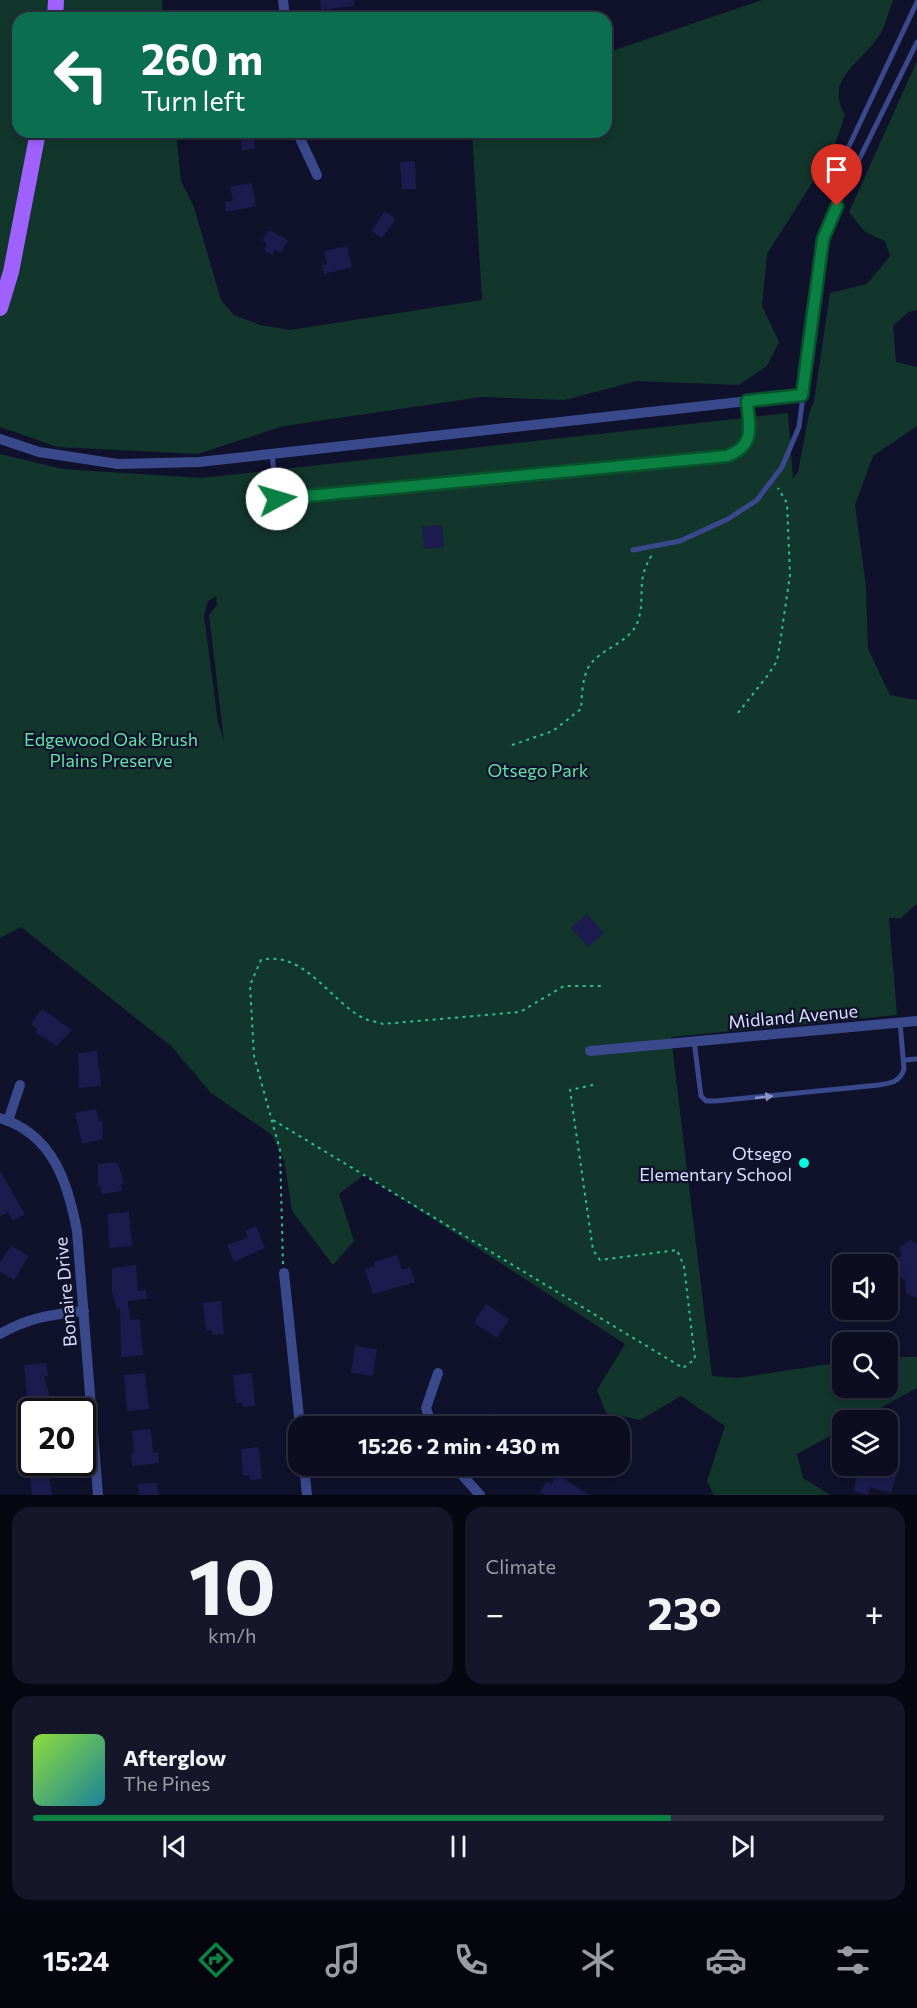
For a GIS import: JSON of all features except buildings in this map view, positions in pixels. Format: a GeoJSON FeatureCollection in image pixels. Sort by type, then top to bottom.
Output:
{"type":"FeatureCollection","features":[{"type":"Feature","properties":{"kind":"main road"},"geometry":{"type":"LineString","coordinates":[[0,308],[12,272],[37,138]]}},
{"type":"Feature","properties":{"kind":"street"},"geometry":{"type":"LineString","coordinates":[[300,138],[316,175]]}},
{"type":"Feature","properties":{"kind":"street"},"geometry":{"type":"LineString","coordinates":[[0,439],[39,453],[118,464],[199,462],[802,395]]}},
{"type":"Feature","properties":{"kind":"street","name":"Midland Avenue"},"geometry":{"type":"LineString","coordinates":[[590,1051],[917,1021]]}},
{"type":"Feature","properties":{"kind":"street"},"geometry":{"type":"LineString","coordinates":[[4,1119],[20,1085]]}},
{"type":"Feature","properties":{"kind":"street","name":"Bonaire Drive"},"geometry":{"type":"LineString","coordinates":[[4,1119],[39,1143],[59,1165],[70,1195],[77,1231],[98,1495]]}},
{"type":"Feature","properties":{"kind":"street"},"geometry":{"type":"LineString","coordinates":[[284,1273],[299,1416]]}},
{"type":"Feature","properties":{"kind":"street"},"geometry":{"type":"LineString","coordinates":[[0,1334],[20,1322],[52,1314],[84,1311]]}},
{"type":"Feature","properties":{"kind":"street"},"geometry":{"type":"LineString","coordinates":[[429,1416],[426,1408],[438,1373]]}},
{"type":"Feature","properties":{"kind":"street"},"geometry":{"type":"LineString","coordinates":[[305,1476],[308,1495]]}},
{"type":"Feature","properties":{"kind":"street"},"geometry":{"type":"LineString","coordinates":[[463,1476],[480,1495]]}},
{"type":"Feature","properties":{"kind":"lane"},"geometry":{"type":"LineString","coordinates":[[834,180],[917,2]]}},
{"type":"Feature","properties":{"kind":"lane"},"geometry":{"type":"LineString","coordinates":[[633,549],[680,541],[728,519],[757,500],[782,467],[799,427],[823,239],[844,190],[917,42]]}},
{"type":"Feature","properties":{"kind":"lane"},"geometry":{"type":"LineString","coordinates":[[273,454],[277,499],[727,456],[741,451],[747,444],[747,401]]}},
{"type":"Feature","properties":{"kind":"lane"},"geometry":{"type":"LineString","coordinates":[[694,1041],[701,1096],[706,1101],[879,1085],[896,1081],[902,1077],[904,1060],[900,1022]]}},
{"type":"Feature","properties":{"kind":"lane"},"geometry":{"type":"LineString","coordinates":[[904,1060],[917,1059]]}},
{"type":"Feature","properties":{"kind":"path"},"geometry":{"type":"LineString","coordinates":[[738,713],[777,661],[790,575],[787,503],[781,490],[771,482]]}},
{"type":"Feature","properties":{"kind":"path"},"geometry":{"type":"LineString","coordinates":[[512,745],[553,731],[581,709],[588,668],[596,658],[629,635],[638,622],[644,569],[660,546]]}},
{"type":"Feature","properties":{"kind":"path"},"geometry":{"type":"LineString","coordinates":[[284,1273],[280,1150],[254,1056],[250,986],[261,960],[276,957],[297,965],[364,1019],[384,1024],[520,1012],[564,986],[603,986]]}},
{"type":"Feature","properties":{"kind":"path"},"geometry":{"type":"LineString","coordinates":[[273,1120],[683,1368],[694,1359],[684,1266],[676,1250],[600,1260],[593,1250],[570,1090],[593,1085]]}},
{"type":"Feature","properties":{"kind":"green space"},"geometry":{"type":"Polygon","coordinates":[[[0,0],[162,0],[163,12],[12,12],[12,138],[177,138],[181,181],[194,207],[221,300],[234,315],[261,325],[290,330],[482,300],[472,138],[612,138],[612,51],[762,0],[893,0],[879,36],[841,83],[840,103],[845,115],[833,150],[767,254],[762,306],[779,342],[767,366],[739,385],[637,381],[565,400],[482,397],[284,426],[198,454],[58,447],[0,427],[0,0]]]}},
{"type":"Feature","properties":{"kind":"green space","name":"Otsego Park"},"geometry":{"type":"Polygon","coordinates":[[[917,61],[917,310],[909,312],[893,326],[896,362],[917,367],[917,426],[873,456],[855,505],[866,586],[868,649],[890,695],[917,700],[917,904],[901,918],[889,918],[897,1015],[671,1037],[712,1376],[738,1378],[832,1364],[832,1398],[898,1398],[898,1357],[917,1357],[917,1388],[876,1410],[832,1410],[832,1435],[797,1454],[803,1478],[830,1495],[714,1495],[707,1481],[725,1426],[681,1396],[640,1420],[630,1418],[630,1416],[606,1413],[597,1390],[625,1344],[362,1173],[361,1177],[339,1194],[354,1241],[333,1265],[292,1211],[284,1160],[272,1135],[211,1093],[171,1046],[21,927],[0,938],[0,454],[63,469],[201,478],[788,413],[793,479],[798,472],[809,414],[814,401],[830,293],[867,284],[890,256],[885,241],[865,232],[849,212],[917,61]],[[216,596],[208,601],[204,616],[218,722],[224,741],[209,615],[217,605],[216,596]]]}},
{"type":"Feature","properties":{"kind":"place","name":"Otsego Elementary School"},"geometry":{"type":"Point","coordinates":[804,1163]}},
{"type":"Feature","properties":{"kind":"route"},"geometry":{"type":"LineString","coordinates":[[277,499],[727,456],[741,451],[747,444],[749,431],[747,401],[802,395],[823,239],[837,206]]}},
{"type":"Feature","properties":{"kind":"park label","name":"Edgewood Oak Brush Plains Preserve"},"geometry":{"type":"Point","coordinates":[111,750]}}]}
